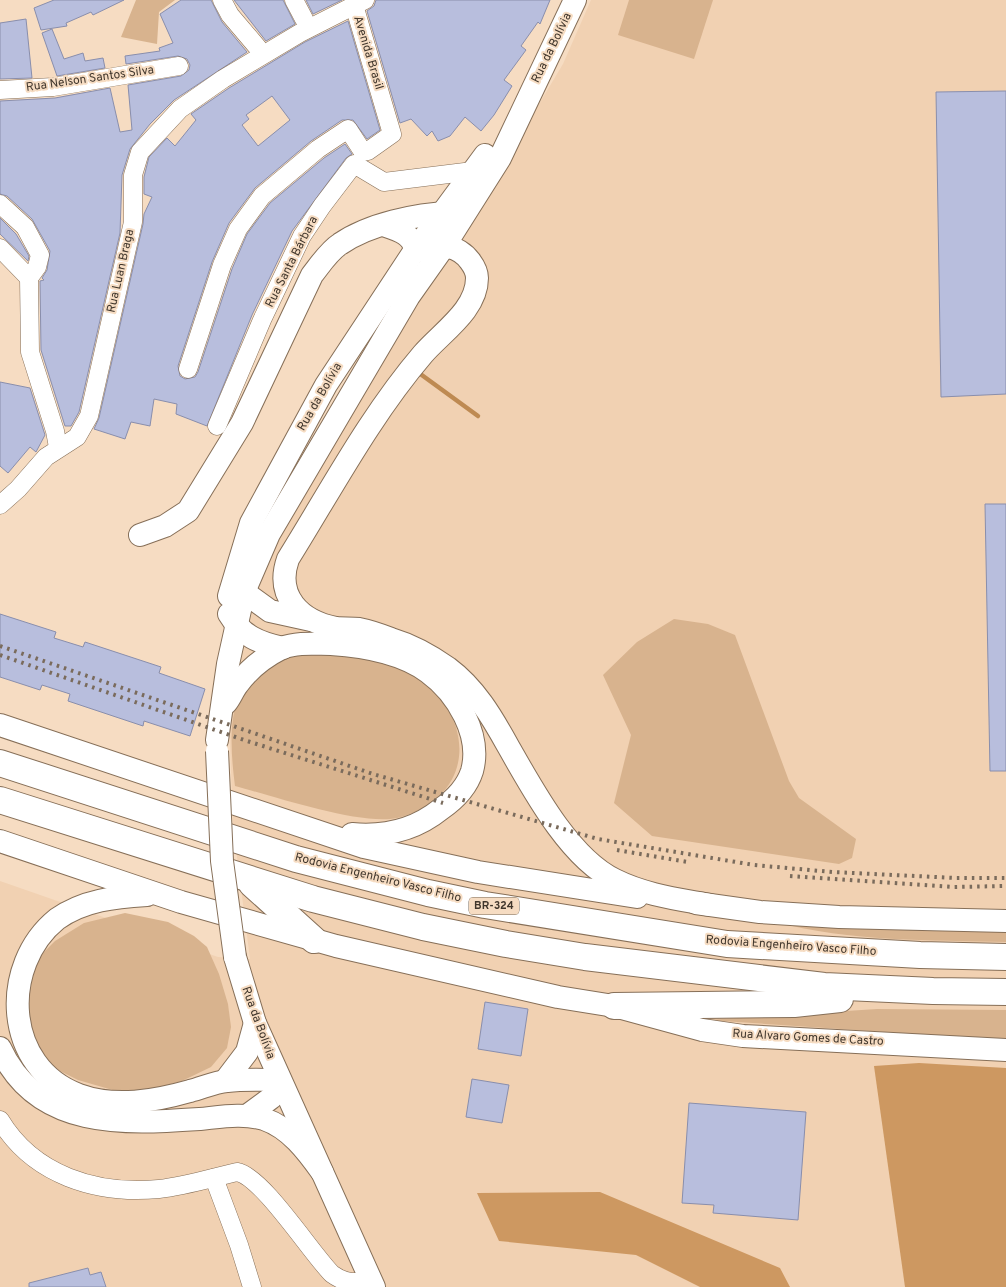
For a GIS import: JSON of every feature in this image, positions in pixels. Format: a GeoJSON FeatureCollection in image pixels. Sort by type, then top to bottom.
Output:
{"type":"FeatureCollection","features":[{"type":"Feature","properties":{"kind":"highway","name":"Rodovia Engenheiro Vasco Filho"},"geometry":{"type":"LineString","coordinates":[[0,763],[296,859],[428,893],[485,905],[727,944],[920,955],[1006,956]]}},
{"type":"Feature","properties":{"kind":"highway"},"geometry":{"type":"LineString","coordinates":[[0,800],[313,899],[424,927],[585,957],[824,986],[1006,992]]}},
{"type":"Feature","properties":{"kind":"highway"},"geometry":{"type":"LineString","coordinates":[[246,878],[314,940]]}},
{"type":"Feature","properties":{"kind":"highway"},"geometry":{"type":"LineString","coordinates":[[614,1006],[794,1004],[933,991]]}},
{"type":"Feature","properties":{"kind":"main road","name":"Rua da Bolívia"},"geometry":{"type":"LineString","coordinates":[[217,745],[231,617],[252,524],[326,385],[415,250],[453,213],[500,158],[575,0]]}},
{"type":"Feature","properties":{"kind":"main road","name":"Rua da Bolívia"},"geometry":{"type":"LineString","coordinates":[[373,1283],[255,1024],[235,957],[222,861],[217,745],[211,692],[214,661],[231,617],[269,534],[408,296],[445,245],[453,213],[473,171],[528,96]]}},
{"type":"Feature","properties":{"kind":"main road"},"geometry":{"type":"LineString","coordinates":[[140,535],[165,526],[188,511],[242,423],[312,275],[339,244],[383,225],[411,217],[453,213]]}},
{"type":"Feature","properties":{"kind":"main road"},"geometry":{"type":"LineString","coordinates":[[383,225],[406,234],[412,239],[415,250],[445,245],[460,250],[473,266],[477,278],[471,301],[423,354],[361,440],[288,559],[284,570],[284,588],[294,608],[321,622],[336,628],[359,629],[393,639],[424,653],[450,670],[474,692],[551,817],[588,860],[614,880],[638,890],[710,905]]}},
{"type":"Feature","properties":{"kind":"main road"},"geometry":{"type":"LineString","coordinates":[[244,592],[270,611],[321,622]]}},
{"type":"Feature","properties":{"kind":"main road"},"geometry":{"type":"LineString","coordinates":[[231,617],[252,638],[283,648]]}},
{"type":"Feature","properties":{"kind":"main road"},"geometry":{"type":"LineString","coordinates":[[222,708],[249,672],[283,648],[308,643],[344,645],[376,650],[407,661],[428,672],[448,690],[469,726],[473,751],[472,771],[464,787],[452,801],[436,814],[402,831],[384,835],[317,830]]}},
{"type":"Feature","properties":{"kind":"main road"},"geometry":{"type":"LineString","coordinates":[[0,725],[196,792],[364,846],[478,872],[616,895],[760,912],[839,917],[1006,921]]}},
{"type":"Feature","properties":{"kind":"main road"},"geometry":{"type":"LineString","coordinates":[[0,841],[158,895],[314,940],[548,994],[614,1006]]}},
{"type":"Feature","properties":{"kind":"main road"},"geometry":{"type":"LineString","coordinates":[[158,895],[112,897],[94,902],[77,908],[57,919],[40,933],[23,959],[13,990],[12,1009],[18,1030],[27,1050],[48,1078],[61,1087],[98,1100],[147,1101],[174,1096],[225,1081],[281,1083]]}},
{"type":"Feature","properties":{"kind":"main road","name":"Rua Alvaro Gomes de Castro"},"geometry":{"type":"LineString","coordinates":[[614,1006],[702,1030],[743,1036],[1006,1050]]}},
{"type":"Feature","properties":{"kind":"main road"},"geometry":{"type":"LineString","coordinates":[[225,1081],[247,1052],[255,1024]]}},
{"type":"Feature","properties":{"kind":"main road"},"geometry":{"type":"LineString","coordinates":[[0,1048],[5,1060],[20,1081],[58,1107],[78,1115],[99,1120],[147,1122],[248,1115],[265,1120],[293,1137],[322,1172]]}},
{"type":"Feature","properties":{"kind":"main road"},"geometry":{"type":"LineString","coordinates":[[248,1115],[271,1098],[281,1083]]}},
{"type":"Feature","properties":{"kind":"street"},"geometry":{"type":"LineString","coordinates":[[222,0],[230,15],[258,48]]}},
{"type":"Feature","properties":{"kind":"street"},"geometry":{"type":"LineString","coordinates":[[294,0],[304,19]]}},
{"type":"Feature","properties":{"kind":"street","name":"Avenida Brasil"},"geometry":{"type":"LineString","coordinates":[[188,369],[226,251],[251,209],[262,196],[293,168],[348,129],[363,152],[368,151],[392,134],[359,3]]}},
{"type":"Feature","properties":{"kind":"street","name":"Rua Luan Braga"},"geometry":{"type":"LineString","coordinates":[[0,505],[18,489],[46,456],[77,437],[88,416],[133,222],[134,175],[140,152],[180,109],[223,78],[359,3]]}},
{"type":"Feature","properties":{"kind":"street","name":"Rua Nelson Santos Silva"},"geometry":{"type":"LineString","coordinates":[[0,90],[53,86],[179,66]]}},
{"type":"Feature","properties":{"kind":"street","name":"Rua Santa Bárbara"},"geometry":{"type":"LineString","coordinates":[[217,426],[262,320],[302,236],[354,164],[384,182],[473,171]]}},
{"type":"Feature","properties":{"kind":"street"},"geometry":{"type":"LineString","coordinates":[[0,204],[25,227],[40,256],[37,267],[29,278],[30,352],[56,431],[58,448]]}},
{"type":"Feature","properties":{"kind":"street"},"geometry":{"type":"LineString","coordinates":[[0,248],[29,278]]}},
{"type":"Feature","properties":{"kind":"street"},"geometry":{"type":"LineString","coordinates":[[0,1120],[21,1149],[35,1161],[55,1173],[103,1187],[158,1189],[237,1172],[246,1175],[273,1201],[332,1274],[341,1281],[373,1283]]}},
{"type":"Feature","properties":{"kind":"street"},"geometry":{"type":"LineString","coordinates":[[214,1178],[239,1245],[252,1287]]}},
{"type":"Feature","properties":{"kind":"shaded area"},"geometry":{"type":"Polygon","coordinates":[[[136,0],[175,0],[159,12],[157,44],[121,37],[136,0]]]}},
{"type":"Feature","properties":{"kind":"shaded area"},"geometry":{"type":"Polygon","coordinates":[[[591,0],[1006,0],[1006,1287],[0,1287],[0,881],[218,957],[250,959],[233,825],[229,718],[245,621],[264,547],[494,179],[563,64],[591,0]]]}},
{"type":"Feature","properties":{"kind":"shaded area"},"geometry":{"type":"Polygon","coordinates":[[[629,0],[713,0],[694,59],[618,35],[629,0]]]}},
{"type":"Feature","properties":{"kind":"shaded area"},"geometry":{"type":"Polygon","coordinates":[[[674,619],[708,624],[735,635],[789,781],[799,798],[856,839],[852,858],[839,864],[652,836],[614,803],[631,735],[603,675],[637,642],[674,619]]]}},
{"type":"Feature","properties":{"kind":"shaded area"},"geometry":{"type":"Polygon","coordinates":[[[288,653],[350,656],[381,661],[410,673],[432,689],[448,709],[457,730],[459,752],[455,773],[443,792],[424,808],[397,818],[381,819],[362,818],[317,809],[235,786],[232,760],[232,731],[237,703],[242,691],[253,676],[288,653]]]}},
{"type":"Feature","properties":{"kind":"shaded area"},"geometry":{"type":"Polygon","coordinates":[[[125,913],[168,922],[194,936],[207,947],[219,974],[228,1004],[231,1027],[227,1048],[211,1067],[182,1081],[148,1090],[116,1091],[78,1080],[52,1067],[31,1041],[24,1023],[30,973],[41,955],[55,941],[84,923],[125,913]]]}},
{"type":"Feature","properties":{"kind":"shaded area"},"geometry":{"type":"Polygon","coordinates":[[[776,922],[1006,930],[1006,942],[861,937],[804,929],[776,922]]]}},
{"type":"Feature","properties":{"kind":"shaded area"},"geometry":{"type":"Polygon","coordinates":[[[877,1009],[1006,1010],[1006,1040],[707,1020],[877,1009]]]}},
{"type":"Feature","properties":{"kind":"shaded area"},"geometry":{"type":"Polygon","coordinates":[[[919,1063],[1006,1068],[1006,1287],[905,1287],[874,1066],[919,1063]]]}},
{"type":"Feature","properties":{"kind":"shaded area"},"geometry":{"type":"Polygon","coordinates":[[[600,1192],[780,1268],[790,1287],[700,1287],[636,1255],[499,1241],[477,1193],[600,1192]]]}},
{"type":"Feature","properties":{"kind":"building"},"geometry":{"type":"Polygon","coordinates":[[[54,0],[124,0],[93,15],[91,12],[66,23],[67,26],[41,30],[34,8],[54,0]]]}},
{"type":"Feature","properties":{"kind":"building"},"geometry":{"type":"Polygon","coordinates":[[[181,0],[211,0],[222,22],[247,52],[174,100],[150,124],[130,149],[122,175],[120,233],[79,412],[71,426],[65,426],[41,350],[40,281],[44,280],[42,278],[47,270],[50,251],[32,219],[7,196],[0,194],[0,101],[55,98],[110,88],[120,132],[132,130],[128,85],[181,76],[189,70],[190,65],[187,59],[178,56],[126,64],[125,56],[160,51],[159,48],[173,43],[160,14],[181,0]]]}},
{"type":"Feature","properties":{"kind":"building"},"geometry":{"type":"Polygon","coordinates":[[[234,0],[283,0],[295,24],[266,41],[234,0]]]}},
{"type":"Feature","properties":{"kind":"building"},"geometry":{"type":"Polygon","coordinates":[[[306,0],[342,0],[313,14],[306,0]]]}},
{"type":"Feature","properties":{"kind":"building"},"geometry":{"type":"Polygon","coordinates":[[[376,0],[550,0],[540,24],[538,22],[521,46],[526,50],[504,80],[512,86],[494,115],[481,131],[465,117],[450,136],[438,141],[432,131],[427,136],[411,119],[400,123],[367,11],[374,6],[376,0]]]}},
{"type":"Feature","properties":{"kind":"building"},"geometry":{"type":"Polygon","coordinates":[[[26,19],[32,78],[0,79],[0,23],[26,19]]]}},
{"type":"Feature","properties":{"kind":"building"},"geometry":{"type":"Polygon","coordinates":[[[348,21],[380,130],[367,139],[353,120],[342,120],[311,141],[255,188],[229,223],[212,262],[178,366],[180,376],[185,379],[195,377],[198,372],[232,269],[247,234],[270,203],[324,158],[345,144],[352,154],[346,158],[292,231],[252,315],[207,426],[176,414],[177,404],[154,399],[150,426],[131,422],[125,439],[94,429],[99,418],[144,214],[152,197],[144,194],[144,177],[149,157],[167,138],[175,146],[196,120],[191,114],[229,88],[305,42],[348,21]],[[272,96],[246,115],[249,119],[242,125],[258,146],[290,120],[272,96]]]}},
{"type":"Feature","properties":{"kind":"building"},"geometry":{"type":"Polygon","coordinates":[[[52,29],[64,59],[83,53],[85,61],[103,58],[105,68],[57,76],[42,33],[52,29]]]}},
{"type":"Feature","properties":{"kind":"building"},"geometry":{"type":"Polygon","coordinates":[[[1006,91],[1006,394],[941,397],[936,92],[1006,91]]]}},
{"type":"Feature","properties":{"kind":"building"},"geometry":{"type":"Polygon","coordinates":[[[0,218],[16,234],[29,256],[28,261],[0,234],[0,218]]]}},
{"type":"Feature","properties":{"kind":"building"},"geometry":{"type":"Polygon","coordinates":[[[0,382],[30,388],[45,435],[36,452],[30,447],[8,473],[0,466],[0,382]]]}},
{"type":"Feature","properties":{"kind":"building"},"geometry":{"type":"Polygon","coordinates":[[[985,504],[1006,504],[1006,771],[990,771],[985,504]]]}},
{"type":"Feature","properties":{"kind":"building"},"geometry":{"type":"Polygon","coordinates":[[[0,614],[56,632],[54,638],[83,647],[85,642],[161,667],[159,673],[205,689],[190,736],[144,721],[143,726],[68,701],[70,694],[42,685],[40,690],[0,677],[0,614]]]}},
{"type":"Feature","properties":{"kind":"building"},"geometry":{"type":"Polygon","coordinates":[[[485,1002],[528,1009],[521,1056],[478,1049],[485,1002]]]}},
{"type":"Feature","properties":{"kind":"building"},"geometry":{"type":"Polygon","coordinates":[[[472,1079],[509,1085],[502,1123],[466,1117],[472,1079]]]}},
{"type":"Feature","properties":{"kind":"building"},"geometry":{"type":"Polygon","coordinates":[[[689,1103],[806,1112],[798,1220],[713,1213],[714,1205],[682,1203],[689,1103]]]}},
{"type":"Feature","properties":{"kind":"building"},"geometry":{"type":"Polygon","coordinates":[[[88,1268],[90,1275],[101,1272],[106,1287],[29,1287],[29,1283],[88,1268]]]}},
{"type":"Feature","properties":{"kind":"waterway"},"geometry":{"type":"LineString","coordinates":[[419,373],[478,416]]}},
{"type":"Feature","properties":{"kind":"railway"},"geometry":{"type":"LineString","coordinates":[[0,646],[373,774],[598,839],[754,865],[832,872],[956,878],[1006,878]]}},
{"type":"Feature","properties":{"kind":"railway"},"geometry":{"type":"LineString","coordinates":[[0,655],[244,740],[443,803]]}},
{"type":"Feature","properties":{"kind":"railway"},"geometry":{"type":"LineString","coordinates":[[617,850],[688,862]]}},
{"type":"Feature","properties":{"kind":"railway"},"geometry":{"type":"LineString","coordinates":[[790,876],[954,887],[1006,886]]}}]}
